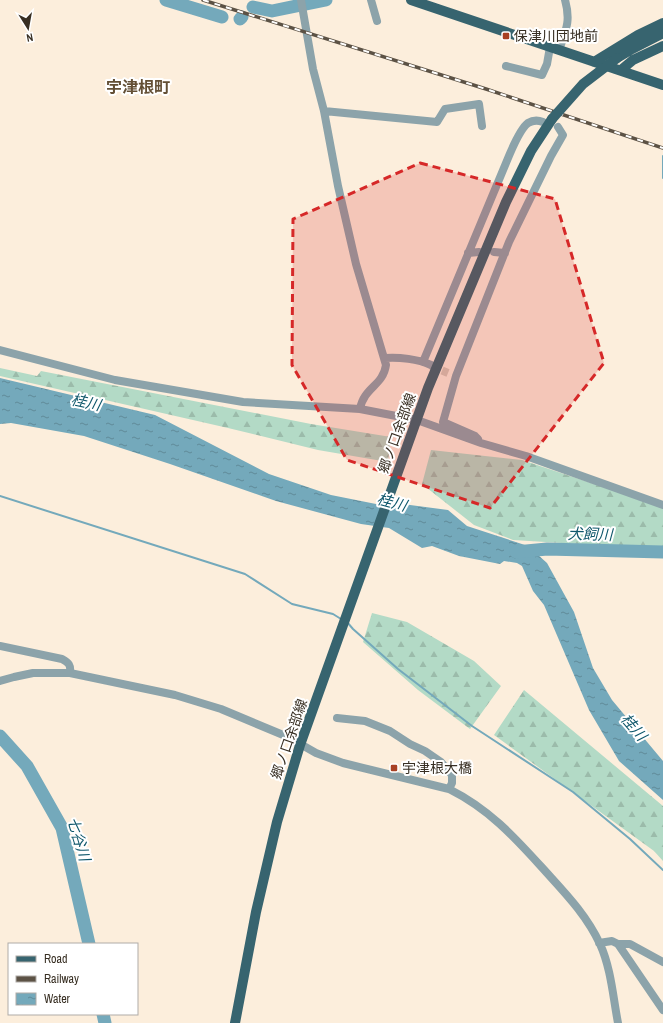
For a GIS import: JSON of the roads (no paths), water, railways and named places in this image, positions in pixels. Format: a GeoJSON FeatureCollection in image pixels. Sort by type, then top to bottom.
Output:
{"type":"FeatureCollection","features":[{"type":"Feature","properties":{"kind":"main road"},"geometry":{"type":"LineString","coordinates":[[411,0],[663,85]]}},
{"type":"Feature","properties":{"kind":"main road"},"geometry":{"type":"LineString","coordinates":[[594,62],[638,34],[663,23]]}},
{"type":"Feature","properties":{"kind":"main road","name":"郷ノ口余部線"},"geometry":{"type":"LineString","coordinates":[[235,1023],[256,912],[275,829],[300,745],[428,388],[506,202],[531,151],[551,123],[583,84],[617,58],[663,33]]}},
{"type":"Feature","properties":{"kind":"main road"},"geometry":{"type":"LineString","coordinates":[[621,70],[633,60],[663,46]]}},
{"type":"Feature","properties":{"kind":"street"},"geometry":{"type":"LineString","coordinates":[[371,0],[377,21]]}},
{"type":"Feature","properties":{"kind":"street"},"geometry":{"type":"LineString","coordinates":[[506,66],[542,75],[568,22],[568,12],[565,0]]}},
{"type":"Feature","properties":{"kind":"street"},"geometry":{"type":"LineString","coordinates":[[302,3],[312,69],[324,111],[338,186],[356,264],[371,319],[385,358],[385,371],[381,378],[366,392],[361,401],[360,409]]}},
{"type":"Feature","properties":{"kind":"street"},"geometry":{"type":"LineString","coordinates":[[324,111],[437,122],[445,109],[478,104],[482,126]]}},
{"type":"Feature","properties":{"kind":"street"},"geometry":{"type":"LineString","coordinates":[[385,358],[427,364],[468,253],[518,137],[527,123],[537,120],[551,123],[563,135],[551,156],[505,253],[456,376],[444,422],[475,436],[481,443]]}},
{"type":"Feature","properties":{"kind":"street"},"geometry":{"type":"LineString","coordinates":[[468,253],[479,252]]}},
{"type":"Feature","properties":{"kind":"street"},"geometry":{"type":"LineString","coordinates":[[494,252],[505,253]]}},
{"type":"Feature","properties":{"kind":"street"},"geometry":{"type":"LineString","coordinates":[[0,350],[115,380],[243,402],[360,409],[417,420],[481,443],[526,456],[663,505]]}},
{"type":"Feature","properties":{"kind":"street"},"geometry":{"type":"LineString","coordinates":[[448,372],[456,376]]}},
{"type":"Feature","properties":{"kind":"street"},"geometry":{"type":"LineString","coordinates":[[0,646],[62,659],[68,662],[71,667],[70,673]]}},
{"type":"Feature","properties":{"kind":"street"},"geometry":{"type":"LineString","coordinates":[[0,681],[33,673],[70,673],[175,695],[221,709],[288,737],[316,753],[343,763],[449,790],[478,806],[509,832],[582,912],[600,943],[608,968],[618,1023]]}},
{"type":"Feature","properties":{"kind":"street"},"geometry":{"type":"LineString","coordinates":[[336,718],[365,721],[390,731],[410,744],[425,751],[441,762],[452,775],[452,783],[449,790]]}},
{"type":"Feature","properties":{"kind":"street"},"geometry":{"type":"LineString","coordinates":[[600,943],[612,941],[618,944],[630,944],[663,962]]}},
{"type":"Feature","properties":{"kind":"street"},"geometry":{"type":"LineString","coordinates":[[618,944],[663,1010]]}},
{"type":"Feature","properties":{"kind":"water","name":"桂川"},"geometry":{"type":"Polygon","coordinates":[[[0,378],[155,415],[269,474],[331,495],[391,507],[395,503],[448,510],[467,526],[528,546],[547,563],[574,612],[593,668],[612,700],[663,761],[663,800],[619,761],[589,710],[544,605],[533,591],[522,566],[517,563],[504,561],[500,564],[459,556],[432,546],[422,548],[389,528],[361,524],[276,501],[84,436],[11,423],[0,424],[0,378]]]}},
{"type":"Feature","properties":{"kind":"waterway"},"geometry":{"type":"LineString","coordinates":[[166,0],[222,17]]}},
{"type":"Feature","properties":{"kind":"waterway"},"geometry":{"type":"LineString","coordinates":[[253,7],[272,11],[326,0]]}},
{"type":"Feature","properties":{"kind":"waterway"},"geometry":{"type":"LineString","coordinates":[[663,156],[663,178]]}},
{"type":"Feature","properties":{"kind":"waterway"},"geometry":{"type":"LineString","coordinates":[[0,496],[245,574],[292,604],[333,614],[341,619]]}},
{"type":"Feature","properties":{"kind":"waterway","name":"犬飼川"},"geometry":{"type":"LineString","coordinates":[[516,552],[547,549],[663,552]]}},
{"type":"Feature","properties":{"kind":"waterway"},"geometry":{"type":"LineString","coordinates":[[347,622],[398,669],[472,726],[573,792],[630,839],[663,870]]}},
{"type":"Feature","properties":{"kind":"waterway","name":"七谷川"},"geometry":{"type":"LineString","coordinates":[[0,736],[27,766],[62,828],[89,943]]}},
{"type":"Feature","properties":{"kind":"waterway","name":"七谷川"},"geometry":{"type":"LineString","coordinates":[[103,1015],[105,1023]]}},
{"type":"Feature","properties":{"kind":"tunnel"},"geometry":{"type":"LineString","coordinates":[[431,366],[448,373]]}},
{"type":"Feature","properties":{"kind":"railway"},"geometry":{"type":"LineString","coordinates":[[203,0],[486,89],[663,148]]}},
{"type":"Feature","properties":{"kind":"place","name":"保津川団地前"},"geometry":{"type":"Point","coordinates":[506,36]}},
{"type":"Feature","properties":{"kind":"place","name":"宇津根大橋"},"geometry":{"type":"Point","coordinates":[394,768]}},
{"type":"Feature","properties":{"kind":"district","name":"宇津根町"},"geometry":{"type":"Point","coordinates":[138,87]}}]}
